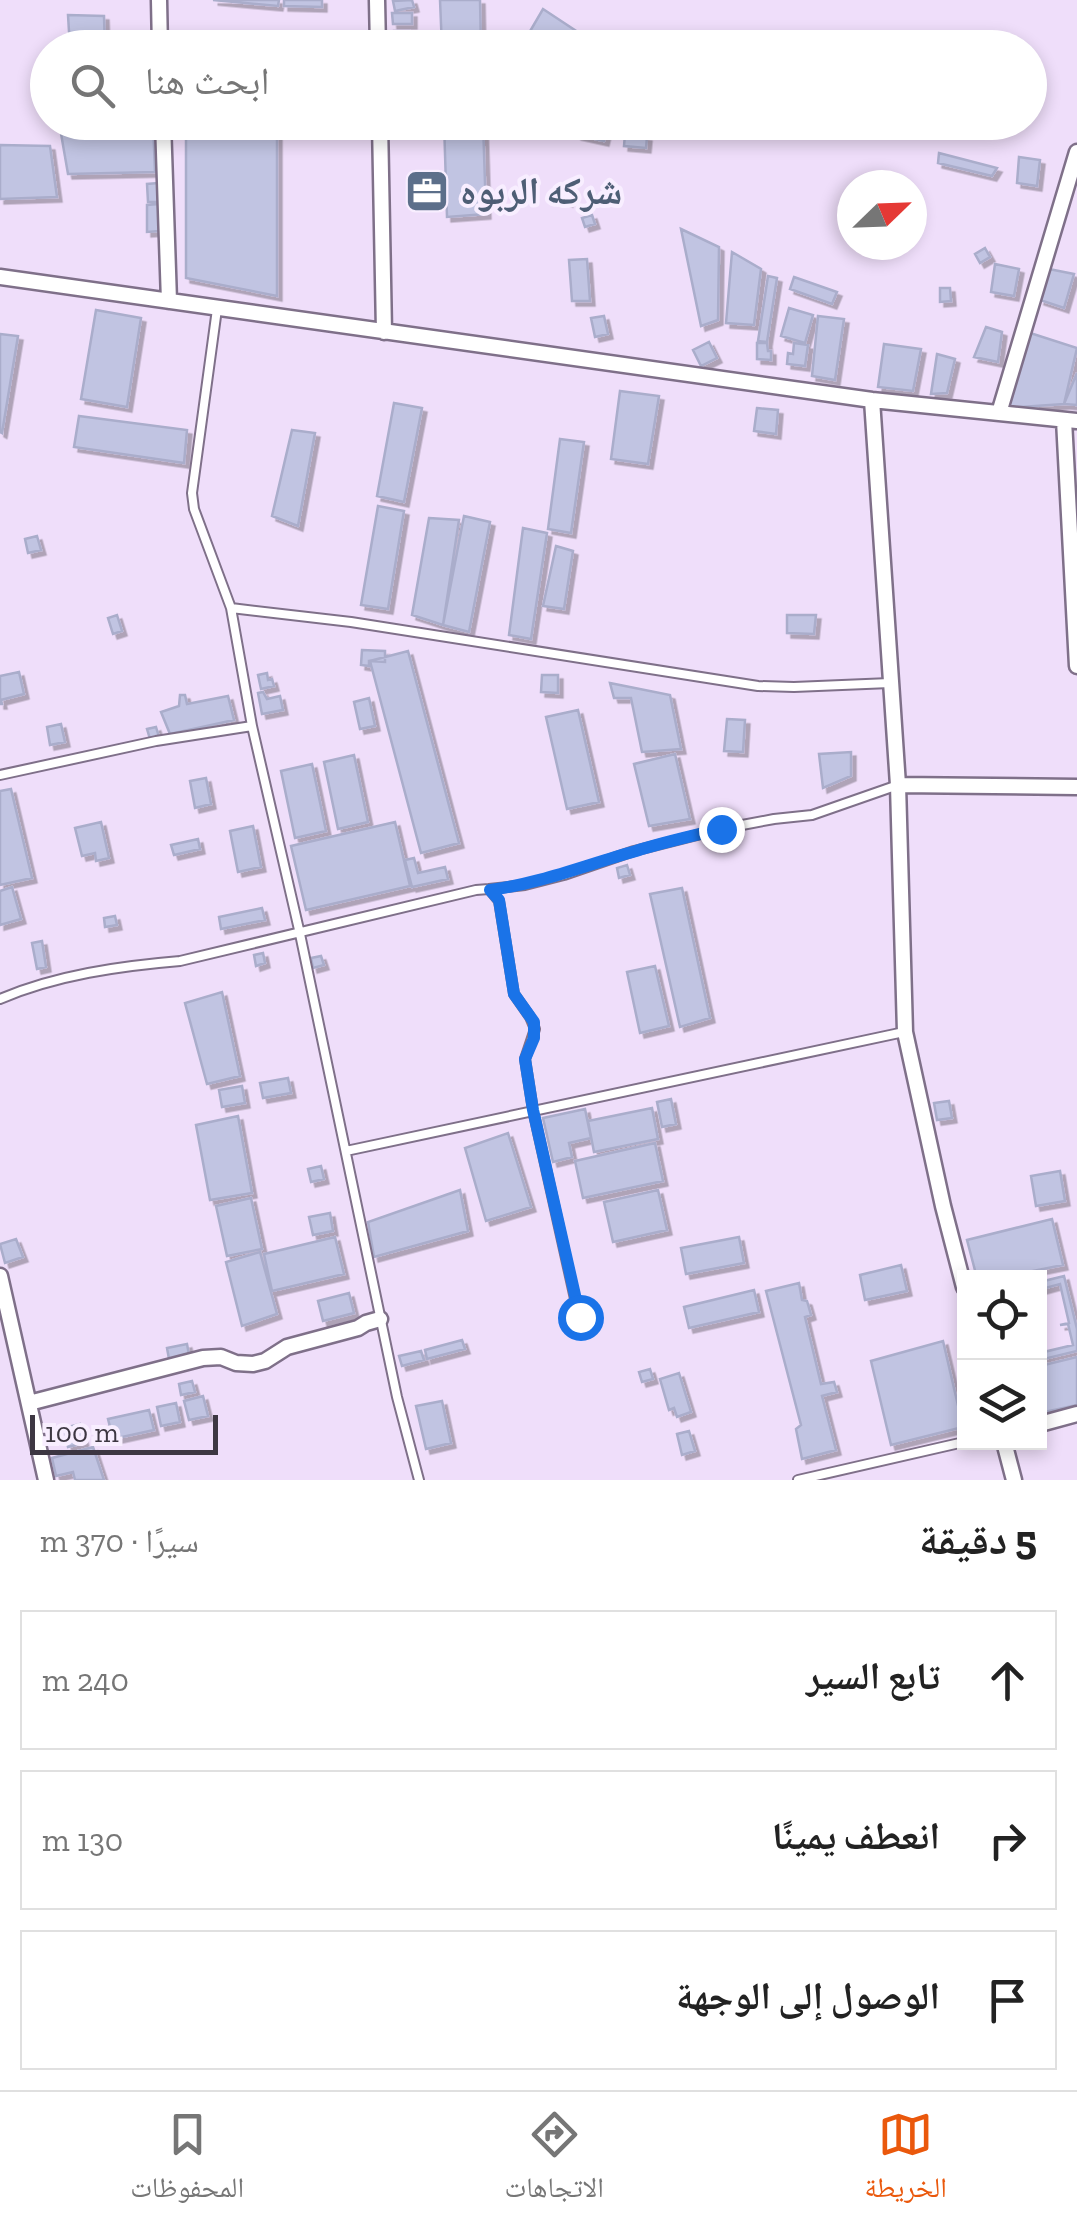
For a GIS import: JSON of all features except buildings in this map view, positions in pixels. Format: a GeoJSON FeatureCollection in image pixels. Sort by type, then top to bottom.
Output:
{"type":"FeatureCollection","features":[{"type":"Feature","properties":{"kind":"street"},"geometry":{"type":"LineString","coordinates":[[159,0],[160,30]]}},
{"type":"Feature","properties":{"kind":"street"},"geometry":{"type":"LineString","coordinates":[[377,0],[378,30]]}},
{"type":"Feature","properties":{"kind":"street"},"geometry":{"type":"LineString","coordinates":[[164,140],[169,301]]}},
{"type":"Feature","properties":{"kind":"street"},"geometry":{"type":"LineString","coordinates":[[380,140],[384,332]]}},
{"type":"Feature","properties":{"kind":"street"},"geometry":{"type":"LineString","coordinates":[[999,413],[1077,152]]}},
{"type":"Feature","properties":{"kind":"street"},"geometry":{"type":"LineString","coordinates":[[0,277],[872,400],[1071,420],[1077,666]]}},
{"type":"Feature","properties":{"kind":"street"},"geometry":{"type":"LineString","coordinates":[[872,400],[898,785],[905,1032],[960,1270]]}},
{"type":"Feature","properties":{"kind":"street"},"geometry":{"type":"LineString","coordinates":[[898,785],[1077,787]]}},
{"type":"Feature","properties":{"kind":"street"},"geometry":{"type":"LineString","coordinates":[[0,1276],[46,1480]]}},
{"type":"Feature","properties":{"kind":"street"},"geometry":{"type":"LineString","coordinates":[[29,1403],[203,1358],[221,1357],[252,1364],[265,1361],[287,1347],[380,1319]]}},
{"type":"Feature","properties":{"kind":"street"},"geometry":{"type":"LineString","coordinates":[[1047,1422],[1077,1414]]}},
{"type":"Feature","properties":{"kind":"street"},"geometry":{"type":"LineString","coordinates":[[1006,1450],[1014,1480]]}},
{"type":"Feature","properties":{"kind":"lane"},"geometry":{"type":"LineString","coordinates":[[217,309],[192,493],[197,519],[230,608],[380,1319],[419,1480]]}},
{"type":"Feature","properties":{"kind":"lane"},"geometry":{"type":"LineString","coordinates":[[230,608],[351,622],[758,686],[891,683]]}},
{"type":"Feature","properties":{"kind":"lane"},"geometry":{"type":"LineString","coordinates":[[0,775],[156,741],[252,726]]}},
{"type":"Feature","properties":{"kind":"lane"},"geometry":{"type":"LineString","coordinates":[[0,999],[67,979],[135,965],[180,961],[476,890],[525,885],[721,829],[812,815],[898,785]]}},
{"type":"Feature","properties":{"kind":"lane"},"geometry":{"type":"LineString","coordinates":[[490,890],[499,900],[514,994],[534,1022],[534,1038],[525,1059],[580,1317]]}},
{"type":"Feature","properties":{"kind":"lane"},"geometry":{"type":"LineString","coordinates":[[346,1150],[905,1032]]}},
{"type":"Feature","properties":{"kind":"lane"},"geometry":{"type":"LineString","coordinates":[[798,1480],[957,1444]]}},
{"type":"Feature","properties":{"kind":"place","name":"شركه الربوه"},"geometry":{"type":"Point","coordinates":[427,191]}},
{"type":"Feature","properties":{"kind":"route"},"geometry":{"type":"LineString","coordinates":[[580,1317],[525,1059],[534,1038],[534,1022],[514,994],[499,900],[490,890],[564,875],[634,851],[721,829]]}}]}
